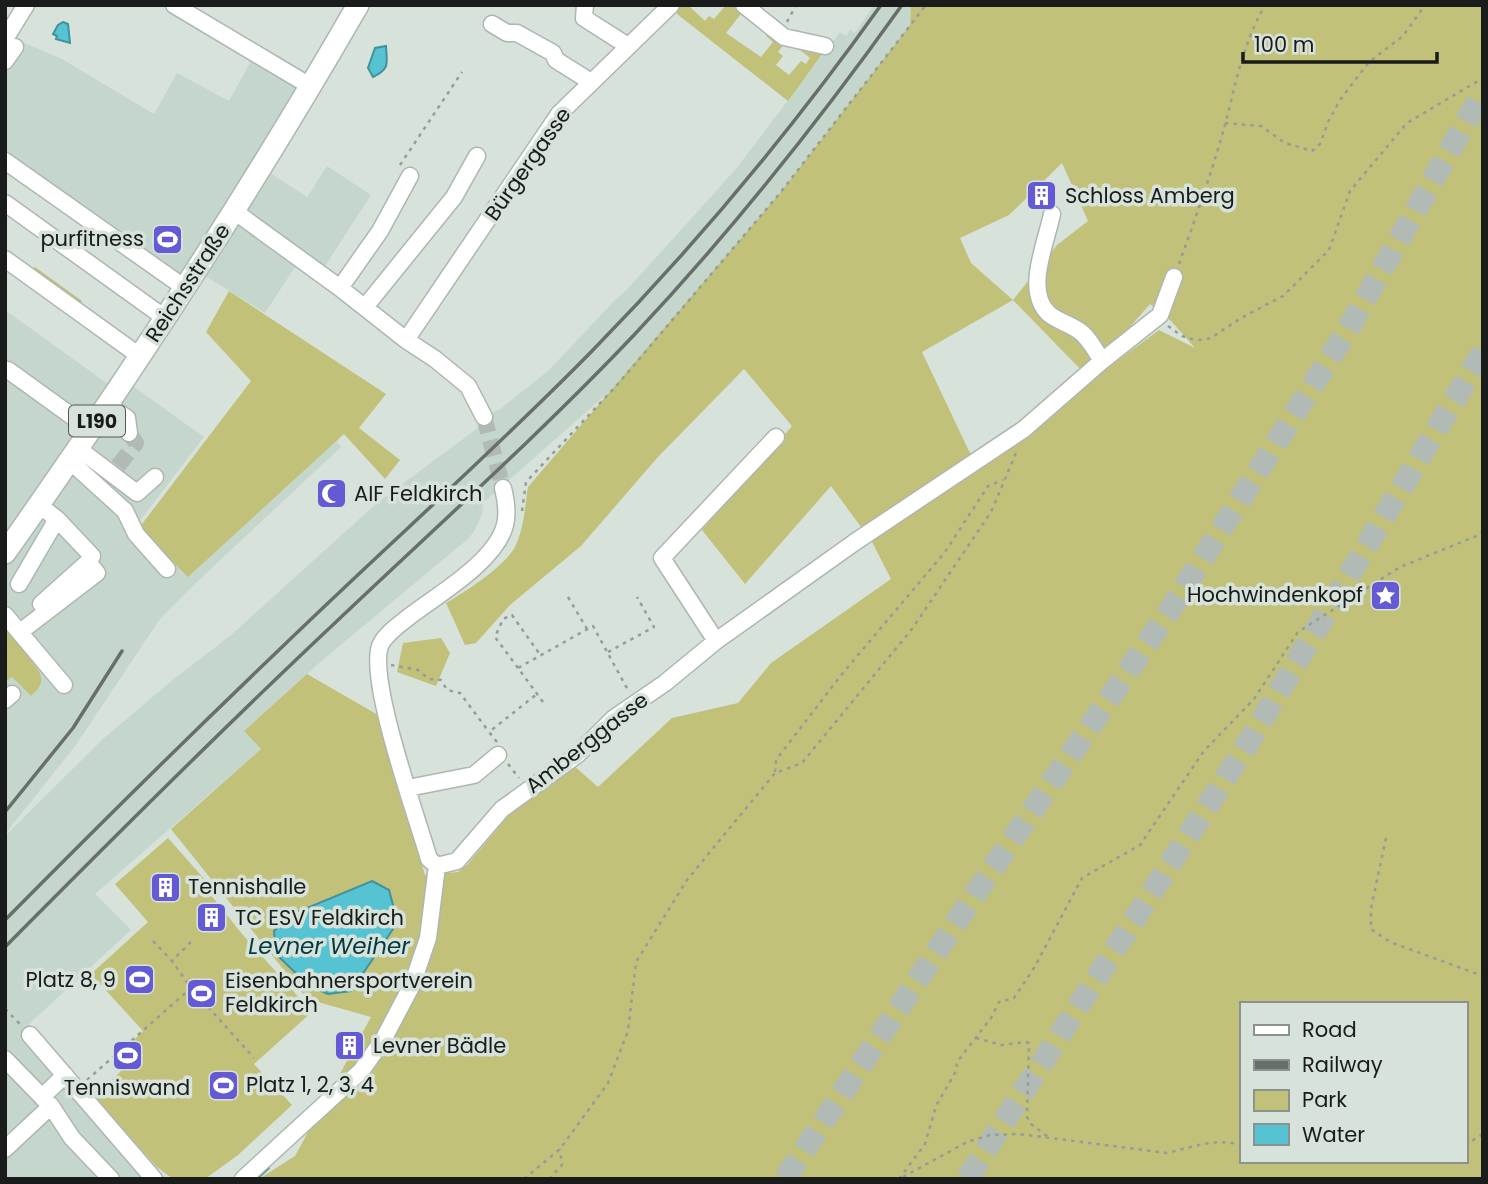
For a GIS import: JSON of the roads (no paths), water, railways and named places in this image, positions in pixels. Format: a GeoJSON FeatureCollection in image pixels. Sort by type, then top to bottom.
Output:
{"type":"FeatureCollection","features":[{"type":"Feature","properties":{"kind":"main road","name":"Reichsstraße"},"geometry":{"type":"LineString","coordinates":[[5,553],[75,455],[186,288],[358,5]]}},
{"type":"Feature","properties":{"kind":"street"},"geometry":{"type":"LineString","coordinates":[[5,61],[26,5]]}},
{"type":"Feature","properties":{"kind":"street"},"geometry":{"type":"LineString","coordinates":[[174,5],[310,86]]}},
{"type":"Feature","properties":{"kind":"street"},"geometry":{"type":"LineString","coordinates":[[585,5],[584,18],[628,46]]}},
{"type":"Feature","properties":{"kind":"street","name":"Bürgergasse"},"geometry":{"type":"LineString","coordinates":[[406,340],[559,114],[671,5]]}},
{"type":"Feature","properties":{"kind":"street"},"geometry":{"type":"LineString","coordinates":[[744,5],[783,37],[825,46]]}},
{"type":"Feature","properties":{"kind":"street"},"geometry":{"type":"LineString","coordinates":[[492,24],[508,33],[517,33],[553,53],[556,60],[591,82]]}},
{"type":"Feature","properties":{"kind":"street"},"geometry":{"type":"LineString","coordinates":[[365,307],[454,197],[477,156]]}},
{"type":"Feature","properties":{"kind":"street"},"geometry":{"type":"LineString","coordinates":[[5,161],[186,288]]}},
{"type":"Feature","properties":{"kind":"street"},"geometry":{"type":"LineString","coordinates":[[340,288],[380,231],[403,172]]}},
{"type":"Feature","properties":{"kind":"street"},"geometry":{"type":"LineString","coordinates":[[5,203],[165,318]]}},
{"type":"Feature","properties":{"kind":"street"},"geometry":{"type":"LineString","coordinates":[[234,211],[468,386],[484,417]]}},
{"type":"Feature","properties":{"kind":"street"},"geometry":{"type":"LineString","coordinates":[[1052,214],[1037,274],[1036,288],[1040,302],[1050,314],[1080,331],[1102,360]]}},
{"type":"Feature","properties":{"kind":"street"},"geometry":{"type":"LineString","coordinates":[[5,259],[141,357]]}},
{"type":"Feature","properties":{"kind":"street","name":"Amberggasse"},"geometry":{"type":"LineString","coordinates":[[437,866],[457,862],[502,809],[577,755],[614,718],[665,683],[716,640],[855,542],[1024,429],[1102,360],[1160,315],[1174,276]]}},
{"type":"Feature","properties":{"kind":"street"},"geometry":{"type":"LineString","coordinates":[[8,370],[91,430]]}},
{"type":"Feature","properties":{"kind":"street"},"geometry":{"type":"LineString","coordinates":[[108,405],[127,418],[128,433]]}},
{"type":"Feature","properties":{"kind":"street"},"geometry":{"type":"LineString","coordinates":[[716,640],[662,558],[776,437]]}},
{"type":"Feature","properties":{"kind":"street"},"geometry":{"type":"LineString","coordinates":[[75,455],[115,470],[137,493],[155,477]]}},
{"type":"Feature","properties":{"kind":"street"},"geometry":{"type":"LineString","coordinates":[[75,455],[125,511],[136,534],[167,569]]}},
{"type":"Feature","properties":{"kind":"street"},"geometry":{"type":"LineString","coordinates":[[243,1179],[361,1072],[383,1040],[412,985],[428,938],[437,866],[429,859],[385,713],[378,659],[381,644],[398,626],[493,548],[506,523],[503,488]]}},
{"type":"Feature","properties":{"kind":"street"},"geometry":{"type":"LineString","coordinates":[[39,505],[57,519],[92,556],[41,604]]}},
{"type":"Feature","properties":{"kind":"street"},"geometry":{"type":"LineString","coordinates":[[19,584],[57,519]]}},
{"type":"Feature","properties":{"kind":"street"},"geometry":{"type":"LineString","coordinates":[[20,632],[97,573],[88,562]]}},
{"type":"Feature","properties":{"kind":"street"},"geometry":{"type":"LineString","coordinates":[[5,615],[64,685]]}},
{"type":"Feature","properties":{"kind":"street"},"geometry":{"type":"LineString","coordinates":[[408,788],[474,775],[504,755]]}},
{"type":"Feature","properties":{"kind":"street"},"geometry":{"type":"LineString","coordinates":[[30,1035],[154,1179]]}},
{"type":"Feature","properties":{"kind":"street"},"geometry":{"type":"LineString","coordinates":[[5,1059],[46,1101],[72,1138],[111,1179]]}},
{"type":"Feature","properties":{"kind":"street"},"geometry":{"type":"LineString","coordinates":[[5,1149],[65,1075]]}},
{"type":"Feature","properties":{"kind":"water"},"geometry":{"type":"Polygon","coordinates":[[[63,22],[68,24],[70,43],[56,39],[57,36],[53,34],[63,22]]]}},
{"type":"Feature","properties":{"kind":"water"},"geometry":{"type":"Polygon","coordinates":[[[386,46],[385,68],[373,77],[368,68],[375,48],[386,46]]]}},
{"type":"Feature","properties":{"kind":"water","name":"Levner Weiher"},"geometry":{"type":"Polygon","coordinates":[[[372,881],[389,890],[393,905],[393,929],[351,991],[328,994],[308,985],[276,954],[274,931],[290,915],[372,881]]]}},
{"type":"Feature","properties":{"kind":"waterway"},"geometry":{"type":"LineString","coordinates":[[256,1179],[268,1168]]}},
{"type":"Feature","properties":{"kind":"tunnel"},"geometry":{"type":"LineString","coordinates":[[785,1179],[971,900],[1170,610],[1347,331],[1483,92]]}},
{"type":"Feature","properties":{"kind":"tunnel"},"geometry":{"type":"LineString","coordinates":[[967,1179],[1250,740],[1483,352]]}},
{"type":"Feature","properties":{"kind":"tunnel"},"geometry":{"type":"LineString","coordinates":[[484,417],[503,488]]}},
{"type":"Feature","properties":{"kind":"tunnel"},"geometry":{"type":"LineString","coordinates":[[118,466],[136,443],[129,433]]}},
{"type":"Feature","properties":{"kind":"railway"},"geometry":{"type":"LineString","coordinates":[[5,920],[320,610],[591,352],[743,184],[814,96],[881,5]]}},
{"type":"Feature","properties":{"kind":"railway"},"geometry":{"type":"LineString","coordinates":[[5,947],[211,742],[525,444],[634,335],[774,174],[902,5]]}},
{"type":"Feature","properties":{"kind":"railway"},"geometry":{"type":"LineString","coordinates":[[5,812],[73,728],[122,651]]}},
{"type":"Feature","properties":{"kind":"place","name":"Schloss Amberg"},"geometry":{"type":"Point","coordinates":[1042,196]}},
{"type":"Feature","properties":{"kind":"place","name":"purfitness"},"geometry":{"type":"Point","coordinates":[167,239]}},
{"type":"Feature","properties":{"kind":"place","name":"AIF Feldkirch"},"geometry":{"type":"Point","coordinates":[331,494]}},
{"type":"Feature","properties":{"kind":"place","name":"Hochwindenkopf"},"geometry":{"type":"Point","coordinates":[1386,595]}},
{"type":"Feature","properties":{"kind":"place","name":"Tennishalle"},"geometry":{"type":"Point","coordinates":[165,887]}},
{"type":"Feature","properties":{"kind":"place","name":"TC ESV Feldkirch"},"geometry":{"type":"Point","coordinates":[212,918]}},
{"type":"Feature","properties":{"kind":"place","name":"Platz 8, 9"},"geometry":{"type":"Point","coordinates":[139,980]}},
{"type":"Feature","properties":{"kind":"place","name":"Eisenbahnersportverein Feldkirch"},"geometry":{"type":"Point","coordinates":[202,993]}},
{"type":"Feature","properties":{"kind":"place","name":"Levner Bädle"},"geometry":{"type":"Point","coordinates":[350,1046]}},
{"type":"Feature","properties":{"kind":"place","name":"Tenniswand"},"geometry":{"type":"Point","coordinates":[127,1056]}},
{"type":"Feature","properties":{"kind":"place","name":"Platz 1, 2, 3, 4"},"geometry":{"type":"Point","coordinates":[223,1085]}}]}
